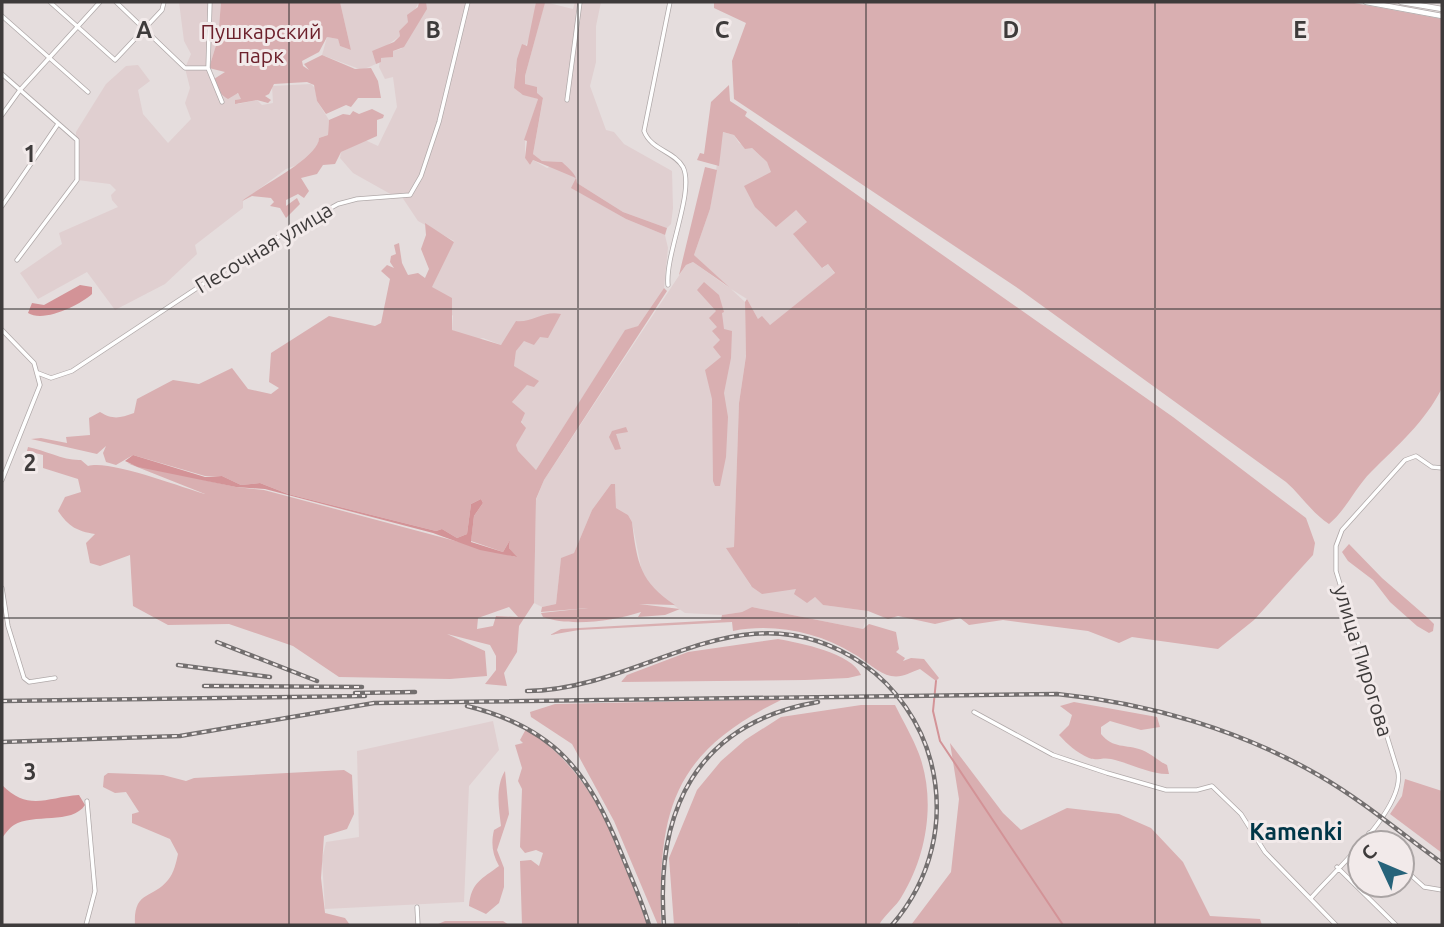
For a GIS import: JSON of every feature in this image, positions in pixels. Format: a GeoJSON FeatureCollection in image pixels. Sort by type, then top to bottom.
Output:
{"type":"FeatureCollection","features":[{"type":"Feature","properties":{"kind":"main road"},"geometry":{"type":"LineString","coordinates":[[1366,2],[1442,16]]}},
{"type":"Feature","properties":{"kind":"main road"},"geometry":{"type":"LineString","coordinates":[[1401,2],[1442,9]]}},
{"type":"Feature","properties":{"kind":"street"},"geometry":{"type":"LineString","coordinates":[[50,2],[115,60],[162,10],[164,2]]}},
{"type":"Feature","properties":{"kind":"street"},"geometry":{"type":"LineString","coordinates":[[2,115],[20,90],[100,2]]}},
{"type":"Feature","properties":{"kind":"street"},"geometry":{"type":"LineString","coordinates":[[116,2],[186,68],[208,68]]}},
{"type":"Feature","properties":{"kind":"street"},"geometry":{"type":"LineString","coordinates":[[210,2],[208,68],[222,102]]}},
{"type":"Feature","properties":{"kind":"street","name":"Песочная улица"},"geometry":{"type":"LineString","coordinates":[[38,373],[51,378],[72,372],[253,251],[338,204],[357,199],[410,195],[421,176],[439,122],[468,2]]}},
{"type":"Feature","properties":{"kind":"street"},"geometry":{"type":"LineString","coordinates":[[567,100],[580,2]]}},
{"type":"Feature","properties":{"kind":"street"},"geometry":{"type":"LineString","coordinates":[[668,285],[669,263],[686,185],[684,172],[675,158],[654,145],[645,131],[670,2]]}},
{"type":"Feature","properties":{"kind":"street"},"geometry":{"type":"LineString","coordinates":[[2,16],[88,92]]}},
{"type":"Feature","properties":{"kind":"street"},"geometry":{"type":"LineString","coordinates":[[2,74],[77,140],[77,180],[17,260]]}},
{"type":"Feature","properties":{"kind":"street"},"geometry":{"type":"LineString","coordinates":[[2,206],[58,123]]}},
{"type":"Feature","properties":{"kind":"street"},"geometry":{"type":"LineString","coordinates":[[2,330],[34,363],[40,385],[2,480]]}},
{"type":"Feature","properties":{"kind":"street","name":"улица Пирогова"},"geometry":{"type":"LineString","coordinates":[[1372,829],[1397,793],[1399,779],[1341,590],[1336,570],[1336,546],[1349,520],[1405,460],[1416,456],[1432,467],[1442,468]]}},
{"type":"Feature","properties":{"kind":"street"},"geometry":{"type":"LineString","coordinates":[[2,588],[8,626],[24,678],[29,682],[55,678]]}},
{"type":"Feature","properties":{"kind":"street"},"geometry":{"type":"LineString","coordinates":[[974,712],[1054,755],[1107,774],[1166,790],[1197,790],[1212,786],[1241,814],[1265,852],[1336,925]]}},
{"type":"Feature","properties":{"kind":"street"},"geometry":{"type":"LineString","coordinates":[[86,925],[95,891],[87,801]]}},
{"type":"Feature","properties":{"kind":"street","name":"улица Пирогова"},"geometry":{"type":"LineString","coordinates":[[1311,898],[1346,857]]}},
{"type":"Feature","properties":{"kind":"street"},"geometry":{"type":"LineString","coordinates":[[1337,867],[1396,925]]}},
{"type":"Feature","properties":{"kind":"street"},"geometry":{"type":"LineString","coordinates":[[1416,880],[1424,887],[1442,890]]}},
{"type":"Feature","properties":{"kind":"street"},"geometry":{"type":"LineString","coordinates":[[417,907],[418,925]]}},
{"type":"Feature","properties":{"kind":"shaded area"},"geometry":{"type":"Polygon","coordinates":[[[179,2],[221,2],[218,39],[209,68],[214,79],[241,96],[241,99],[235,100],[238,104],[257,100],[262,105],[273,103],[272,86],[311,84],[315,88],[317,101],[329,120],[328,135],[319,138],[318,145],[303,163],[286,169],[243,201],[243,208],[195,245],[197,254],[165,284],[115,310],[87,272],[38,299],[20,273],[62,244],[59,233],[118,207],[111,195],[116,190],[110,184],[77,180],[76,132],[106,84],[126,66],[138,65],[150,81],[138,90],[143,114],[168,143],[191,119],[185,103],[190,88],[185,68],[191,54],[184,41],[179,2]]]}},
{"type":"Feature","properties":{"kind":"shaded area"},"geometry":{"type":"Polygon","coordinates":[[[340,2],[419,2],[408,22],[399,31],[400,36],[382,49],[372,51],[376,64],[362,70],[322,55],[327,37],[338,39],[340,46],[351,50],[340,2]]]}},
{"type":"Feature","properties":{"kind":"shaded area"},"geometry":{"type":"Polygon","coordinates":[[[425,2],[536,2],[532,32],[515,70],[516,85],[520,93],[538,99],[525,140],[525,158],[530,165],[533,160],[547,168],[562,162],[542,161],[533,154],[543,99],[525,84],[545,2],[573,9],[575,2],[601,2],[596,26],[596,62],[590,86],[606,130],[614,132],[624,144],[672,171],[673,208],[671,224],[667,228],[623,212],[577,183],[577,179],[572,188],[626,219],[665,235],[668,248],[664,288],[638,326],[625,331],[536,470],[518,452],[516,445],[525,428],[512,402],[527,385],[514,366],[516,351],[540,316],[501,345],[483,338],[476,340],[452,330],[453,316],[431,288],[454,241],[418,221],[400,194],[394,196],[353,173],[340,158],[341,152],[365,140],[378,146],[397,107],[393,77],[385,79],[379,67],[380,58],[392,57],[393,51],[401,49],[426,10],[425,2]]]}},
{"type":"Feature","properties":{"kind":"shaded area"},"geometry":{"type":"Polygon","coordinates":[[[722,132],[734,135],[739,143],[752,148],[767,162],[796,210],[808,222],[794,235],[823,268],[828,264],[835,274],[770,325],[758,319],[747,299],[731,289],[745,302],[746,355],[739,403],[734,547],[727,548],[751,586],[773,590],[797,589],[801,596],[809,600],[815,597],[823,605],[868,611],[863,629],[752,607],[742,612],[722,615],[685,613],[653,591],[643,577],[632,522],[628,515],[616,508],[615,484],[611,484],[592,510],[574,553],[561,559],[556,604],[542,607],[534,603],[536,500],[544,480],[686,265],[693,262],[728,287],[694,255],[710,209],[722,132]]]}},
{"type":"Feature","properties":{"kind":"shaded area"},"geometry":{"type":"Polygon","coordinates":[[[80,285],[92,287],[92,294],[79,303],[43,316],[28,313],[32,303],[44,305],[80,285]]]}},
{"type":"Feature","properties":{"kind":"shaded area"},"geometry":{"type":"Polygon","coordinates":[[[133,455],[205,477],[222,476],[241,485],[260,483],[288,494],[436,531],[442,529],[457,538],[467,534],[471,504],[481,499],[483,503],[474,516],[471,542],[503,552],[510,540],[509,548],[517,557],[480,550],[433,533],[265,489],[236,487],[138,467],[125,461],[133,455]]]}},
{"type":"Feature","properties":{"kind":"shaded area"},"geometry":{"type":"Polygon","coordinates":[[[493,721],[499,750],[469,786],[464,902],[325,909],[322,860],[326,842],[359,837],[357,751],[493,721]]]}},
{"type":"Feature","properties":{"kind":"shaded area"},"geometry":{"type":"Polygon","coordinates":[[[2,785],[30,801],[79,795],[85,805],[71,815],[22,822],[12,826],[2,838],[2,785]]]}},
{"type":"Feature","properties":{"kind":"green space","name":"Пушкарский парк"},"geometry":{"type":"Polygon","coordinates":[[[221,2],[340,2],[351,50],[340,46],[338,39],[327,37],[319,52],[302,61],[303,66],[309,70],[304,64],[322,55],[355,69],[371,68],[378,81],[381,98],[358,98],[351,107],[346,105],[326,114],[317,101],[314,85],[307,82],[274,84],[265,96],[271,100],[268,103],[257,100],[235,104],[235,100],[241,99],[238,93],[228,99],[217,88],[214,79],[225,72],[209,68],[218,39],[221,2]]]}},
{"type":"Feature","properties":{"kind":"green space"},"geometry":{"type":"Polygon","coordinates":[[[419,2],[426,2],[427,9],[404,47],[393,51],[393,57],[381,58],[381,62],[376,64],[372,51],[394,42],[400,36],[399,31],[408,22],[407,15],[418,7],[419,2]]]}},
{"type":"Feature","properties":{"kind":"green space"},"geometry":{"type":"Polygon","coordinates":[[[536,2],[556,2],[545,3],[525,76],[525,84],[537,87],[537,93],[543,98],[533,154],[542,161],[562,162],[576,178],[533,160],[530,165],[525,158],[527,141],[524,140],[538,99],[523,95],[514,88],[517,59],[522,44],[527,46],[536,2]]]}},
{"type":"Feature","properties":{"kind":"green space"},"geometry":{"type":"Polygon","coordinates":[[[714,2],[1349,2],[1442,19],[1442,388],[1419,423],[1365,478],[1329,524],[1286,482],[1019,289],[734,99],[732,61],[746,23],[714,8],[714,2]]]}},
{"type":"Feature","properties":{"kind":"green space"},"geometry":{"type":"Polygon","coordinates":[[[729,85],[730,101],[747,112],[745,116],[1173,417],[1306,518],[1315,543],[1313,555],[1254,620],[1218,649],[1132,637],[1119,643],[1088,631],[1003,620],[969,625],[960,618],[935,624],[898,616],[888,619],[868,611],[823,605],[815,597],[807,603],[794,594],[796,589],[762,594],[752,587],[726,548],[734,547],[739,403],[746,356],[745,302],[747,299],[758,319],[762,316],[770,325],[835,273],[828,264],[822,268],[793,234],[807,222],[796,210],[776,227],[755,207],[744,186],[771,172],[767,162],[752,148],[745,149],[734,135],[723,132],[719,166],[697,160],[700,153],[704,154],[711,102],[729,85]]]}},
{"type":"Feature","properties":{"kind":"green space"},"geometry":{"type":"Polygon","coordinates":[[[372,109],[384,115],[377,120],[377,136],[341,152],[335,164],[323,165],[317,174],[301,178],[309,191],[304,198],[298,194],[286,200],[286,206],[297,198],[300,204],[286,218],[280,208],[270,206],[274,202],[271,198],[252,196],[242,201],[309,154],[319,138],[328,135],[329,120],[343,114],[350,115],[353,111],[359,114],[372,109]]]}},
{"type":"Feature","properties":{"kind":"green space"},"geometry":{"type":"Polygon","coordinates":[[[705,167],[717,170],[710,209],[694,255],[729,287],[693,262],[686,265],[679,275],[705,167]]]}},
{"type":"Feature","properties":{"kind":"green space"},"geometry":{"type":"Polygon","coordinates":[[[576,178],[577,183],[623,212],[667,228],[665,235],[626,219],[571,188],[576,178]]]}},
{"type":"Feature","properties":{"kind":"green space"},"geometry":{"type":"Polygon","coordinates":[[[425,223],[454,242],[432,287],[452,298],[452,330],[501,345],[516,321],[561,314],[548,338],[540,337],[534,345],[524,341],[516,351],[514,366],[539,381],[534,387],[527,385],[512,402],[525,413],[521,422],[526,428],[516,445],[518,451],[536,470],[625,330],[638,326],[664,288],[667,291],[544,480],[536,499],[534,603],[519,626],[517,652],[504,673],[507,686],[485,684],[496,670],[496,656],[490,645],[447,634],[485,651],[487,676],[450,679],[339,677],[293,646],[229,624],[168,625],[133,606],[130,555],[100,566],[90,563],[86,543],[95,534],[74,527],[58,511],[65,497],[81,492],[78,479],[43,468],[43,455],[27,451],[28,447],[68,459],[81,460],[88,466],[111,466],[127,470],[205,494],[127,463],[236,487],[264,490],[516,557],[509,548],[510,540],[503,552],[471,541],[474,516],[483,503],[481,499],[471,504],[467,534],[457,538],[442,529],[436,531],[288,494],[260,483],[241,485],[222,476],[205,476],[133,455],[116,465],[106,462],[103,453],[106,446],[97,454],[31,439],[67,443],[66,437],[90,435],[89,418],[100,412],[113,417],[129,415],[134,413],[137,399],[173,380],[199,384],[232,368],[248,389],[271,394],[279,388],[269,382],[271,353],[329,316],[375,326],[381,323],[390,279],[381,271],[387,265],[394,268],[390,262],[391,256],[396,254],[394,245],[399,243],[402,263],[408,275],[418,273],[425,278],[429,269],[421,249],[426,235],[425,223]],[[509,607],[478,618],[477,629],[493,626],[496,616],[518,617],[509,607]]]}},
{"type":"Feature","properties":{"kind":"green space"},"geometry":{"type":"Polygon","coordinates":[[[704,282],[719,295],[724,312],[724,329],[732,331],[731,358],[724,393],[728,417],[726,457],[720,486],[715,486],[713,481],[712,399],[705,370],[721,357],[713,347],[720,340],[712,331],[717,327],[709,318],[716,311],[697,290],[704,282]]]}},
{"type":"Feature","properties":{"kind":"green space"},"geometry":{"type":"Polygon","coordinates":[[[626,427],[628,432],[616,434],[621,449],[615,450],[609,437],[612,431],[626,427]]]}},
{"type":"Feature","properties":{"kind":"green space"},"geometry":{"type":"Polygon","coordinates":[[[611,484],[615,484],[616,508],[628,515],[632,522],[642,570],[654,588],[675,605],[639,604],[680,609],[665,615],[638,617],[641,612],[592,622],[566,622],[543,617],[541,613],[588,608],[541,612],[542,607],[556,604],[561,558],[574,553],[592,510],[611,484]]]}},
{"type":"Feature","properties":{"kind":"green space"},"geometry":{"type":"Polygon","coordinates":[[[1349,544],[1382,578],[1434,624],[1433,631],[1429,633],[1417,626],[1390,602],[1373,580],[1348,561],[1342,552],[1349,544]]]}},
{"type":"Feature","properties":{"kind":"green space"},"geometry":{"type":"Polygon","coordinates":[[[752,607],[863,629],[869,624],[896,632],[899,649],[896,652],[905,658],[903,661],[911,658],[924,659],[939,678],[936,681],[920,669],[902,676],[891,676],[826,640],[780,629],[733,631],[732,622],[579,630],[550,635],[561,629],[721,620],[722,615],[742,612],[752,607]]]}},
{"type":"Feature","properties":{"kind":"green space"},"geometry":{"type":"Polygon","coordinates":[[[778,639],[812,646],[837,655],[856,667],[861,675],[805,680],[621,682],[627,675],[688,652],[778,639]]]}},
{"type":"Feature","properties":{"kind":"green space"},"geometry":{"type":"Polygon","coordinates":[[[783,699],[746,719],[717,740],[695,763],[680,788],[669,816],[663,848],[661,925],[658,925],[614,821],[572,744],[531,717],[530,712],[555,704],[783,699]]]}},
{"type":"Feature","properties":{"kind":"green space"},"geometry":{"type":"Polygon","coordinates":[[[1074,702],[1157,717],[1160,727],[1141,730],[1110,721],[1101,727],[1101,734],[1115,744],[1149,753],[1167,765],[1169,774],[1155,773],[1111,759],[1092,759],[1072,748],[1059,735],[1069,725],[1072,715],[1060,706],[1074,702]]]}},
{"type":"Feature","properties":{"kind":"green space"},"geometry":{"type":"Polygon","coordinates":[[[861,705],[895,705],[919,754],[924,772],[928,808],[923,845],[911,880],[897,904],[879,925],[800,925],[798,922],[799,925],[674,925],[669,858],[697,790],[721,761],[745,740],[781,717],[861,705]]]}},
{"type":"Feature","properties":{"kind":"green space"},"geometry":{"type":"Polygon","coordinates":[[[526,729],[550,747],[571,768],[588,791],[616,842],[649,925],[522,925],[520,861],[531,860],[539,866],[543,853],[536,850],[525,853],[520,847],[522,789],[518,781],[522,768],[515,745],[523,743],[520,740],[526,729]]]}},
{"type":"Feature","properties":{"kind":"green space"},"geometry":{"type":"Polygon","coordinates":[[[950,743],[1003,813],[1021,830],[1067,808],[1119,814],[1151,828],[1183,862],[1210,916],[1260,919],[1262,925],[911,925],[951,872],[959,799],[950,743]]]}},
{"type":"Feature","properties":{"kind":"green space"},"geometry":{"type":"Polygon","coordinates":[[[344,770],[352,775],[354,814],[347,829],[324,836],[321,878],[325,913],[345,918],[350,925],[135,925],[137,906],[145,896],[168,880],[178,854],[170,839],[132,823],[132,814],[139,812],[126,792],[115,793],[103,787],[104,776],[108,773],[163,775],[186,781],[194,778],[344,770]]]}},
{"type":"Feature","properties":{"kind":"green space"},"geometry":{"type":"Polygon","coordinates":[[[505,771],[509,814],[497,850],[504,868],[504,887],[499,903],[486,914],[469,906],[470,898],[475,886],[499,866],[493,839],[494,830],[501,826],[499,791],[505,771]]]}},
{"type":"Feature","properties":{"kind":"green space"},"geometry":{"type":"Polygon","coordinates":[[[1405,779],[1442,791],[1442,853],[1416,834],[1416,829],[1410,829],[1390,814],[1402,796],[1405,779]]]}},
{"type":"Feature","properties":{"kind":"green space"},"geometry":{"type":"Polygon","coordinates":[[[445,921],[503,921],[509,925],[436,925],[445,921]]]}},
{"type":"Feature","properties":{"kind":"waterway"},"geometry":{"type":"LineString","coordinates":[[936,681],[933,711],[940,741],[1063,925]]}},
{"type":"Feature","properties":{"kind":"railway"},"geometry":{"type":"LineString","coordinates":[[527,691],[571,686],[613,675],[695,646],[735,636],[777,633],[819,642],[863,664],[886,684],[914,720],[927,748],[935,784],[936,828],[932,849],[917,889],[892,925]]}},
{"type":"Feature","properties":{"kind":"railway"},"geometry":{"type":"LineString","coordinates":[[217,642],[317,681]]}},
{"type":"Feature","properties":{"kind":"railway"},"geometry":{"type":"LineString","coordinates":[[178,665],[270,677]]}},
{"type":"Feature","properties":{"kind":"railway"},"geometry":{"type":"LineString","coordinates":[[204,686],[362,687]]}},
{"type":"Feature","properties":{"kind":"railway"},"geometry":{"type":"LineString","coordinates":[[355,693],[415,692]]}},
{"type":"Feature","properties":{"kind":"railway"},"geometry":{"type":"LineString","coordinates":[[2,742],[180,736],[374,703],[1057,694],[1159,712],[1193,721],[1258,745],[1336,786],[1442,863]]}},
{"type":"Feature","properties":{"kind":"railway"},"geometry":{"type":"LineString","coordinates":[[2,701],[365,696]]}},
{"type":"Feature","properties":{"kind":"railway"},"geometry":{"type":"LineString","coordinates":[[664,925],[663,884],[667,845],[677,810],[692,779],[713,752],[741,730],[776,713],[818,702]]}},
{"type":"Feature","properties":{"kind":"railway"},"geometry":{"type":"LineString","coordinates":[[467,706],[498,715],[524,727],[566,758],[582,778],[610,826],[649,925]]}},
{"type":"Feature","properties":{"kind":"district","name":"Kamenki"},"geometry":{"type":"Point","coordinates":[1296,832]}}]}
